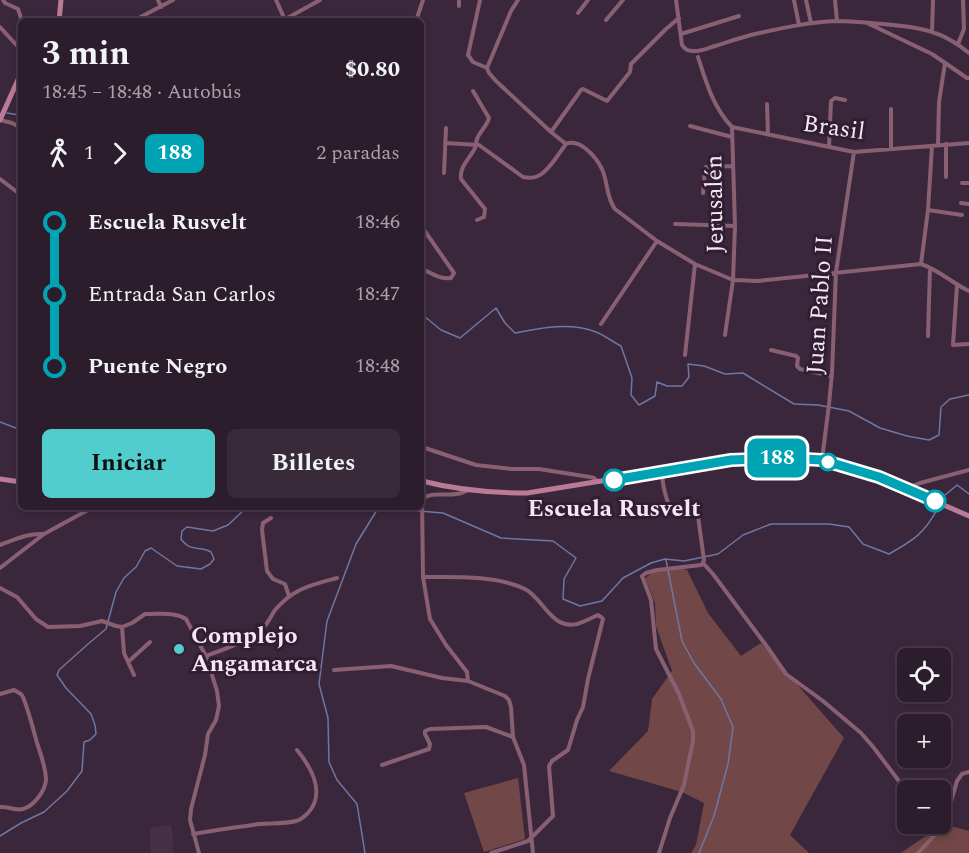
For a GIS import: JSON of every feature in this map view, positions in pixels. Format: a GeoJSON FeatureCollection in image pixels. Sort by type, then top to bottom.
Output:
{"type":"FeatureCollection","features":[{"type":"Feature","properties":{"kind":"main road"},"geometry":{"type":"LineString","coordinates":[[58,18],[61,0]]}},
{"type":"Feature","properties":{"kind":"main road"},"geometry":{"type":"LineString","coordinates":[[1,118],[18,79]]}},
{"type":"Feature","properties":{"kind":"main road"},"geometry":{"type":"LineString","coordinates":[[424,481],[467,491],[527,493],[731,460],[786,458],[822,460],[879,477],[969,516]]}},
{"type":"Feature","properties":{"kind":"main road"},"geometry":{"type":"LineString","coordinates":[[0,479],[18,482]]}},
{"type":"Feature","properties":{"kind":"street"},"geometry":{"type":"LineString","coordinates":[[3,0],[18,9],[21,18]]}},
{"type":"Feature","properties":{"kind":"street"},"geometry":{"type":"LineString","coordinates":[[158,0],[161,7]]}},
{"type":"Feature","properties":{"kind":"street"},"geometry":{"type":"LineString","coordinates":[[139,18],[173,0]]}},
{"type":"Feature","properties":{"kind":"street"},"geometry":{"type":"LineString","coordinates":[[276,0],[283,18]]}},
{"type":"Feature","properties":{"kind":"street"},"geometry":{"type":"LineString","coordinates":[[289,18],[320,0]]}},
{"type":"Feature","properties":{"kind":"street"},"geometry":{"type":"LineString","coordinates":[[417,18],[423,0]]}},
{"type":"Feature","properties":{"kind":"street"},"geometry":{"type":"LineString","coordinates":[[459,0],[459,6]]}},
{"type":"Feature","properties":{"kind":"street"},"geometry":{"type":"LineString","coordinates":[[480,0],[468,55],[472,62],[487,68],[496,81],[566,144]]}},
{"type":"Feature","properties":{"kind":"street"},"geometry":{"type":"LineString","coordinates":[[487,68],[511,11],[518,0]]}},
{"type":"Feature","properties":{"kind":"street"},"geometry":{"type":"LineString","coordinates":[[578,13],[588,0]]}},
{"type":"Feature","properties":{"kind":"street"},"geometry":{"type":"LineString","coordinates":[[606,20],[623,0]]}},
{"type":"Feature","properties":{"kind":"street"},"geometry":{"type":"LineString","coordinates":[[676,0],[683,47],[695,52],[754,34],[811,23],[837,21],[904,26],[932,31],[958,44],[969,53]]}},
{"type":"Feature","properties":{"kind":"street"},"geometry":{"type":"LineString","coordinates":[[794,0],[799,25]]}},
{"type":"Feature","properties":{"kind":"street"},"geometry":{"type":"LineString","coordinates":[[806,0],[811,23]]}},
{"type":"Feature","properties":{"kind":"street"},"geometry":{"type":"LineString","coordinates":[[835,0],[837,21]]}},
{"type":"Feature","properties":{"kind":"street"},"geometry":{"type":"LineString","coordinates":[[932,31],[933,0]]}},
{"type":"Feature","properties":{"kind":"street"},"geometry":{"type":"LineString","coordinates":[[958,44],[964,29],[963,0]]}},
{"type":"Feature","properties":{"kind":"street"},"geometry":{"type":"LineString","coordinates":[[681,34],[739,16]]}},
{"type":"Feature","properties":{"kind":"street"},"geometry":{"type":"LineString","coordinates":[[551,132],[581,90],[584,89],[607,101],[630,72],[631,64],[679,18]]}},
{"type":"Feature","properties":{"kind":"street"},"geometry":{"type":"LineString","coordinates":[[864,22],[932,54],[969,78]]}},
{"type":"Feature","properties":{"kind":"street"},"geometry":{"type":"LineString","coordinates":[[0,27],[18,47]]}},
{"type":"Feature","properties":{"kind":"street"},"geometry":{"type":"LineString","coordinates":[[698,57],[711,95],[732,127]]}},
{"type":"Feature","properties":{"kind":"street"},"geometry":{"type":"LineString","coordinates":[[938,145],[939,102],[945,63]]}},
{"type":"Feature","properties":{"kind":"street"},"geometry":{"type":"LineString","coordinates":[[473,91],[489,118],[489,122],[476,140],[477,144],[460,174],[485,209],[484,217],[477,220]]}},
{"type":"Feature","properties":{"kind":"street"},"geometry":{"type":"LineString","coordinates":[[829,147],[831,101],[835,98],[845,99]]}},
{"type":"Feature","properties":{"kind":"street"},"geometry":{"type":"LineString","coordinates":[[767,104],[768,134]]}},
{"type":"Feature","properties":{"kind":"street"},"geometry":{"type":"LineString","coordinates":[[891,109],[891,149]]}},
{"type":"Feature","properties":{"kind":"street"},"geometry":{"type":"LineString","coordinates":[[1,118],[18,126]]}},
{"type":"Feature","properties":{"kind":"street"},"geometry":{"type":"LineString","coordinates":[[690,126],[732,137]]}},
{"type":"Feature","properties":{"kind":"street","name":"Brasil"},"geometry":{"type":"LineString","coordinates":[[732,127],[854,152],[969,142]]}},
{"type":"Feature","properties":{"kind":"street","name":"Jerusalén"},"geometry":{"type":"LineString","coordinates":[[725,336],[733,280],[735,226],[732,127]]}},
{"type":"Feature","properties":{"kind":"street"},"geometry":{"type":"LineString","coordinates":[[444,173],[446,129]]}},
{"type":"Feature","properties":{"kind":"street"},"geometry":{"type":"LineString","coordinates":[[446,143],[477,144],[523,177],[530,178],[537,177],[544,172],[566,144],[578,143],[601,168],[610,204],[615,209],[657,241],[695,264],[733,280],[758,281],[921,264],[969,291]]}},
{"type":"Feature","properties":{"kind":"street"},"geometry":{"type":"LineString","coordinates":[[946,144],[946,177]]}},
{"type":"Feature","properties":{"kind":"street"},"geometry":{"type":"LineString","coordinates":[[921,264],[928,210],[932,146]]}},
{"type":"Feature","properties":{"kind":"street","name":"Juan Pablo II"},"geometry":{"type":"LineString","coordinates":[[822,460],[832,376],[836,272],[854,152]]}},
{"type":"Feature","properties":{"kind":"street"},"geometry":{"type":"LineString","coordinates":[[703,193],[706,167],[732,166]]}},
{"type":"Feature","properties":{"kind":"street"},"geometry":{"type":"LineString","coordinates":[[0,179],[18,193]]}},
{"type":"Feature","properties":{"kind":"street"},"geometry":{"type":"LineString","coordinates":[[962,183],[969,183]]}},
{"type":"Feature","properties":{"kind":"street"},"geometry":{"type":"LineString","coordinates":[[961,203],[969,204]]}},
{"type":"Feature","properties":{"kind":"street"},"geometry":{"type":"LineString","coordinates":[[928,210],[962,215]]}},
{"type":"Feature","properties":{"kind":"street"},"geometry":{"type":"LineString","coordinates":[[675,224],[735,226]]}},
{"type":"Feature","properties":{"kind":"street"},"geometry":{"type":"LineString","coordinates":[[424,230],[454,273],[452,278],[448,279],[424,270]]}},
{"type":"Feature","properties":{"kind":"street"},"geometry":{"type":"LineString","coordinates":[[601,324],[657,241]]}},
{"type":"Feature","properties":{"kind":"street"},"geometry":{"type":"LineString","coordinates":[[685,355],[695,264]]}},
{"type":"Feature","properties":{"kind":"street"},"geometry":{"type":"LineString","coordinates":[[928,336],[930,267]]}},
{"type":"Feature","properties":{"kind":"street"},"geometry":{"type":"LineString","coordinates":[[957,285],[953,345],[969,344]]}},
{"type":"Feature","properties":{"kind":"street"},"geometry":{"type":"LineString","coordinates":[[771,350],[795,355],[798,358],[797,366],[800,369],[832,376]]}},
{"type":"Feature","properties":{"kind":"street"},"geometry":{"type":"LineString","coordinates":[[424,448],[476,465],[550,470],[594,478],[598,482]]}},
{"type":"Feature","properties":{"kind":"street"},"geometry":{"type":"LineString","coordinates":[[907,488],[969,470]]}},
{"type":"Feature","properties":{"kind":"street"},"geometry":{"type":"LineString","coordinates":[[662,471],[665,493],[672,509],[678,513],[698,516],[704,562],[786,674],[861,733],[899,780]]}},
{"type":"Feature","properties":{"kind":"street"},"geometry":{"type":"LineString","coordinates":[[424,497],[467,491]]}},
{"type":"Feature","properties":{"kind":"street"},"geometry":{"type":"LineString","coordinates":[[0,568],[44,534],[87,510]]}},
{"type":"Feature","properties":{"kind":"street"},"geometry":{"type":"LineString","coordinates":[[423,510],[423,577],[430,619],[466,672],[468,681]]}},
{"type":"Feature","properties":{"kind":"street"},"geometry":{"type":"LineString","coordinates":[[271,518],[263,523],[262,530],[267,571],[273,579],[285,584],[289,596]]}},
{"type":"Feature","properties":{"kind":"street"},"geometry":{"type":"LineString","coordinates":[[0,545],[27,535],[44,534]]}},
{"type":"Feature","properties":{"kind":"street"},"geometry":{"type":"LineString","coordinates":[[659,853],[687,775],[693,731],[679,694],[656,649],[651,600],[642,576],[657,570],[686,567],[704,562]]}},
{"type":"Feature","properties":{"kind":"street"},"geometry":{"type":"LineString","coordinates":[[423,577],[467,577],[497,581],[526,589],[538,599],[550,615],[569,625],[598,615],[603,619],[583,707],[574,727],[570,744],[566,752],[549,764],[553,816],[531,838],[491,853]]}},
{"type":"Feature","properties":{"kind":"street"},"geometry":{"type":"LineString","coordinates":[[206,656],[229,647],[264,628],[274,611],[300,589],[337,578]]}},
{"type":"Feature","properties":{"kind":"street"},"geometry":{"type":"LineString","coordinates":[[0,588],[17,597],[36,619],[48,627],[80,626],[102,621],[122,627],[145,615],[172,614],[179,615],[188,622],[206,656],[217,691],[219,706],[216,720],[208,734],[191,809],[190,820],[199,853]]}},
{"type":"Feature","properties":{"kind":"street"},"geometry":{"type":"LineString","coordinates":[[122,627],[124,653],[134,675]]}},
{"type":"Feature","properties":{"kind":"street"},"geometry":{"type":"LineString","coordinates":[[128,662],[150,642]]}},
{"type":"Feature","properties":{"kind":"street"},"geometry":{"type":"LineString","coordinates":[[334,670],[391,666],[442,678],[468,681],[505,696],[511,707],[513,737],[524,765],[533,853]]}},
{"type":"Feature","properties":{"kind":"street"},"geometry":{"type":"LineString","coordinates":[[0,694],[14,690],[23,697],[44,766],[46,781],[42,791],[22,810],[6,806],[0,807]]}},
{"type":"Feature","properties":{"kind":"street"},"geometry":{"type":"LineString","coordinates":[[382,765],[429,749],[430,744],[425,734],[430,729],[486,727],[513,737]]}},
{"type":"Feature","properties":{"kind":"street"},"geometry":{"type":"LineString","coordinates":[[193,834],[297,821],[303,817],[312,808],[317,795],[312,774],[306,761],[297,750]]}},
{"type":"Feature","properties":{"kind":"street"},"geometry":{"type":"LineString","coordinates":[[918,853],[940,828],[957,781],[962,774],[969,772]]}},
{"type":"Feature","properties":{"kind":"shaded area"},"geometry":{"type":"Polygon","coordinates":[[[674,567],[687,570],[708,613],[741,656],[761,643],[844,738],[790,835],[809,853],[691,853],[696,845],[704,803],[682,792],[609,771],[648,731],[652,699],[672,671],[656,626],[655,603],[645,578],[657,570],[674,567]]]}},
{"type":"Feature","properties":{"kind":"shaded area"},"geometry":{"type":"Polygon","coordinates":[[[518,778],[525,839],[484,852],[464,793],[518,778]]]}},
{"type":"Feature","properties":{"kind":"shaded area"},"geometry":{"type":"Polygon","coordinates":[[[171,825],[173,853],[151,853],[150,829],[171,825]]]}},
{"type":"Feature","properties":{"kind":"shaded area"},"geometry":{"type":"Polygon","coordinates":[[[951,826],[969,831],[969,853],[901,853],[929,834],[951,834],[951,826]]]}},
{"type":"Feature","properties":{"kind":"waterway"},"geometry":{"type":"LineString","coordinates":[[7,113],[18,115]]}},
{"type":"Feature","properties":{"kind":"waterway"},"geometry":{"type":"LineString","coordinates":[[424,316],[441,330],[460,338],[496,308],[505,323],[515,333],[565,327],[596,332],[621,346],[632,378],[631,395],[639,405],[655,396],[657,382],[667,386],[682,386],[689,377],[688,364],[704,366],[725,374],[743,373],[794,404],[818,405],[849,411],[880,428],[929,440],[939,435],[941,407],[950,399],[969,395]]}},
{"type":"Feature","properties":{"kind":"waterway"},"geometry":{"type":"LineString","coordinates":[[0,422],[18,429]]}},
{"type":"Feature","properties":{"kind":"waterway"},"geometry":{"type":"LineString","coordinates":[[941,502],[945,495],[957,485],[969,494]]}},
{"type":"Feature","properties":{"kind":"waterway"},"geometry":{"type":"LineString","coordinates":[[407,510],[443,513],[501,538],[553,541],[576,558],[564,579],[563,599],[580,606],[602,601],[623,578],[651,563],[665,559],[684,561],[718,554],[743,535],[771,524],[829,524],[849,527],[863,544],[889,554],[918,535],[929,523],[939,506]]}},
{"type":"Feature","properties":{"kind":"waterway"},"geometry":{"type":"LineString","coordinates":[[0,836],[44,812],[67,791],[82,771],[84,742],[96,734],[95,725],[91,714],[57,675],[59,670],[106,629],[116,592],[124,578],[136,567],[145,551],[151,548],[177,566],[201,569],[210,564],[214,559],[211,552],[188,546],[181,539],[182,531],[187,527],[213,531],[228,525],[244,510]]}},
{"type":"Feature","properties":{"kind":"waterway"},"geometry":{"type":"LineString","coordinates":[[365,853],[357,804],[337,780],[329,762],[328,718],[319,684],[327,621],[356,544],[377,510]]}},
{"type":"Feature","properties":{"kind":"waterway"},"geometry":{"type":"LineString","coordinates":[[666,560],[682,641],[694,663],[721,699],[733,727],[728,764],[714,816],[699,853]]}},
{"type":"Feature","properties":{"kind":"bus line","name":"188"},"geometry":{"type":"LineString","coordinates":[[614,480],[731,460],[786,458],[822,460],[879,477],[935,501]]}},
{"type":"Feature","properties":{"kind":"place","name":"Escuela Rusvelt"},"geometry":{"type":"Point","coordinates":[614,480]}},
{"type":"Feature","properties":{"kind":"place","name":"Complejo Angamarca"},"geometry":{"type":"Point","coordinates":[179,649]}}]}
